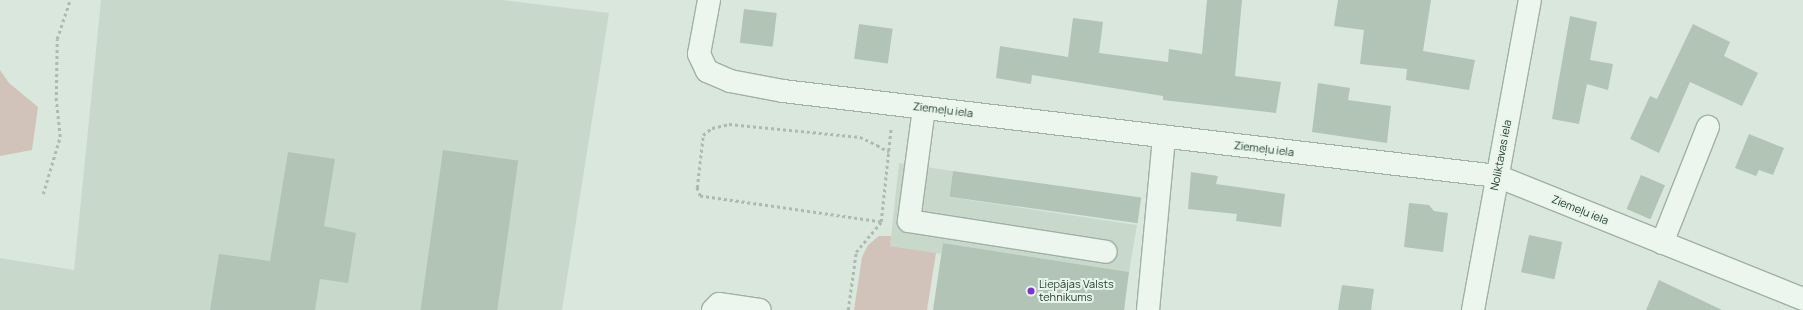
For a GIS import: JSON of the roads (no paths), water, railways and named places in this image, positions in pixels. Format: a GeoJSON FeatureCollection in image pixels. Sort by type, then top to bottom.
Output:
{"type":"FeatureCollection","features":[{"type":"Feature","properties":{"kind":"street","name":"Ziemeļu iela"},"geometry":{"type":"LineString","coordinates":[[709,0],[699,54],[707,71],[730,81],[783,91],[1164,138],[1497,176],[1803,299]]}},
{"type":"Feature","properties":{"kind":"street","name":"Noliktavas iela"},"geometry":{"type":"LineString","coordinates":[[1473,310],[1530,0]]}},
{"type":"Feature","properties":{"kind":"street"},"geometry":{"type":"LineString","coordinates":[[924,108],[909,221],[1106,252]]}},
{"type":"Feature","properties":{"kind":"street"},"geometry":{"type":"LineString","coordinates":[[1662,243],[1708,127]]}},
{"type":"Feature","properties":{"kind":"street"},"geometry":{"type":"LineString","coordinates":[[1148,310],[1164,138]]}},
{"type":"Feature","properties":{"kind":"street"},"geometry":{"type":"LineString","coordinates":[[713,310],[720,304],[760,310]]}},
{"type":"Feature","properties":{"kind":"place","name":"Liepājas Valsts tehnikums"},"geometry":{"type":"Point","coordinates":[1031,291]}}]}
